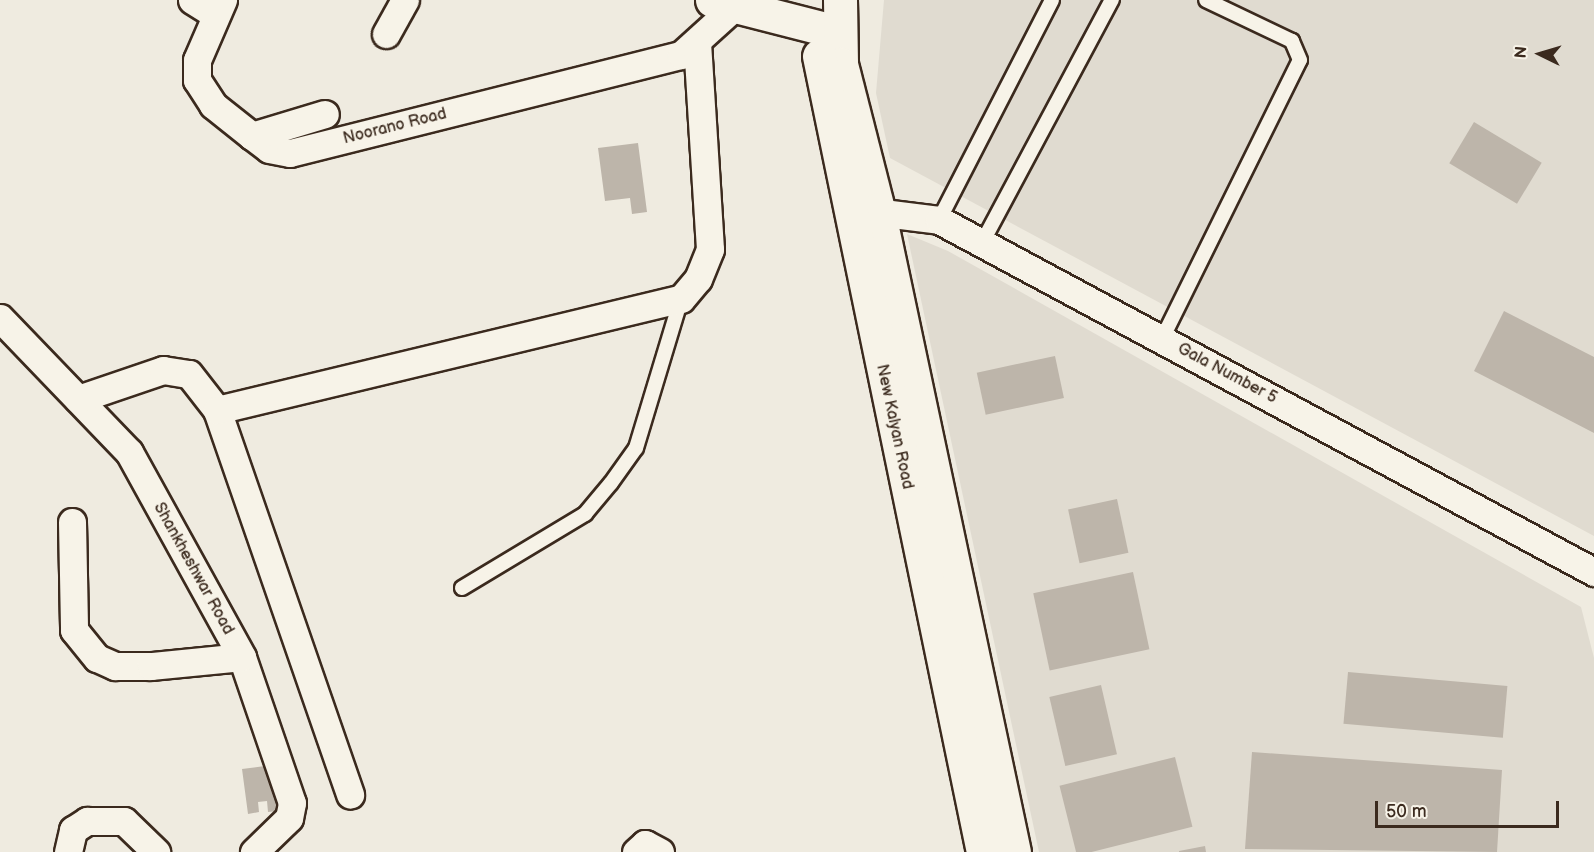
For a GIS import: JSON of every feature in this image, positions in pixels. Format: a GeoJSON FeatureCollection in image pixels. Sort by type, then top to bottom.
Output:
{"type":"FeatureCollection","features":[{"type":"Feature","properties":{"kind":"street"},"geometry":{"type":"LineString","coordinates":[[386,34],[405,0]]}},
{"type":"Feature","properties":{"kind":"street","name":"New Kalyan Road"},"geometry":{"type":"LineString","coordinates":[[840,0],[825,20],[819,63],[864,210],[982,852]]}},
{"type":"Feature","properties":{"kind":"street"},"geometry":{"type":"LineString","coordinates":[[723,3],[825,20]]}},
{"type":"Feature","properties":{"kind":"street","name":"Noorano Road"},"geometry":{"type":"LineString","coordinates":[[210,5],[197,60],[197,80],[213,105],[252,136],[269,149],[290,153],[681,55],[697,42],[723,3]]}},
{"type":"Feature","properties":{"kind":"street"},"geometry":{"type":"LineString","coordinates":[[217,410],[466,346],[681,299],[698,279],[710,249],[697,42]]}},
{"type":"Feature","properties":{"kind":"street"},"geometry":{"type":"LineString","coordinates":[[252,136],[325,114]]}},
{"type":"Feature","properties":{"kind":"street"},"geometry":{"type":"LineString","coordinates":[[864,210],[1014,852]]}},
{"type":"Feature","properties":{"kind":"street","name":"Gala Number 5"},"geometry":{"type":"LineString","coordinates":[[864,210],[939,220],[1594,572]]}},
{"type":"Feature","properties":{"kind":"street","name":"Shankheshwar Road"},"geometry":{"type":"LineString","coordinates":[[0,318],[129,452],[242,657],[292,802],[289,818],[254,852]]}},
{"type":"Feature","properties":{"kind":"street"},"geometry":{"type":"LineString","coordinates":[[78,399],[163,370],[189,374],[217,410],[350,795]]}},
{"type":"Feature","properties":{"kind":"street"},"geometry":{"type":"LineString","coordinates":[[72,522],[74,630],[97,658],[115,666],[151,666],[242,657]]}},
{"type":"Feature","properties":{"kind":"street"},"geometry":{"type":"LineString","coordinates":[[68,852],[73,830],[87,821],[124,821],[156,852]]}},
{"type":"Feature","properties":{"kind":"street"},"geometry":{"type":"LineString","coordinates":[[636,852],[645,844],[660,852]]}},
{"type":"Feature","properties":{"kind":"lane"},"geometry":{"type":"LineString","coordinates":[[939,220],[1052,0]]}},
{"type":"Feature","properties":{"kind":"lane"},"geometry":{"type":"LineString","coordinates":[[982,243],[1112,0]]}},
{"type":"Feature","properties":{"kind":"lane"},"geometry":{"type":"LineString","coordinates":[[1162,339],[1300,60],[1292,41],[1206,0]]}},
{"type":"Feature","properties":{"kind":"lane"},"geometry":{"type":"LineString","coordinates":[[462,588],[585,514],[611,483],[636,448],[681,299]]}},
{"type":"Feature","properties":{"kind":"shaded area"},"geometry":{"type":"Polygon","coordinates":[[[884,0],[1594,0],[1594,536],[890,158],[876,93],[884,0]]]}},
{"type":"Feature","properties":{"kind":"shaded area"},"geometry":{"type":"Polygon","coordinates":[[[907,234],[948,251],[1581,607],[1594,658],[1594,852],[1039,852],[907,234]]]}},
{"type":"Feature","properties":{"kind":"building"},"geometry":{"type":"Polygon","coordinates":[[[1474,122],[1542,163],[1517,204],[1449,163],[1474,122]]]}},
{"type":"Feature","properties":{"kind":"building"},"geometry":{"type":"Polygon","coordinates":[[[638,143],[647,212],[632,214],[630,198],[605,201],[598,148],[638,143]]]}},
{"type":"Feature","properties":{"kind":"building"},"geometry":{"type":"Polygon","coordinates":[[[1504,311],[1594,357],[1594,433],[1474,371],[1504,311]]]}},
{"type":"Feature","properties":{"kind":"building"},"geometry":{"type":"Polygon","coordinates":[[[1055,356],[1064,398],[986,415],[977,373],[1055,356]]]}},
{"type":"Feature","properties":{"kind":"building"},"geometry":{"type":"Polygon","coordinates":[[[1117,499],[1128,553],[1080,563],[1068,509],[1117,499]]]}},
{"type":"Feature","properties":{"kind":"building"},"geometry":{"type":"Polygon","coordinates":[[[1133,572],[1149,649],[1050,670],[1033,593],[1133,572]]]}},
{"type":"Feature","properties":{"kind":"building"},"geometry":{"type":"Polygon","coordinates":[[[1348,672],[1507,686],[1503,738],[1343,724],[1348,672]]]}},
{"type":"Feature","properties":{"kind":"building"},"geometry":{"type":"Polygon","coordinates":[[[1101,685],[1117,754],[1065,766],[1049,697],[1101,685]]]}},
{"type":"Feature","properties":{"kind":"building"},"geometry":{"type":"Polygon","coordinates":[[[1252,752],[1502,770],[1497,852],[1245,849],[1252,752]]]}},
{"type":"Feature","properties":{"kind":"building"},"geometry":{"type":"Polygon","coordinates":[[[1175,757],[1192,827],[1092,852],[1076,852],[1060,786],[1175,757]]]}},
{"type":"Feature","properties":{"kind":"building"},"geometry":{"type":"Polygon","coordinates":[[[272,765],[278,811],[268,812],[267,801],[258,802],[259,812],[248,814],[242,769],[272,765]]]}},
{"type":"Feature","properties":{"kind":"building"},"geometry":{"type":"Polygon","coordinates":[[[1205,846],[1206,852],[1179,852],[1179,851],[1205,846]]]}}]}
